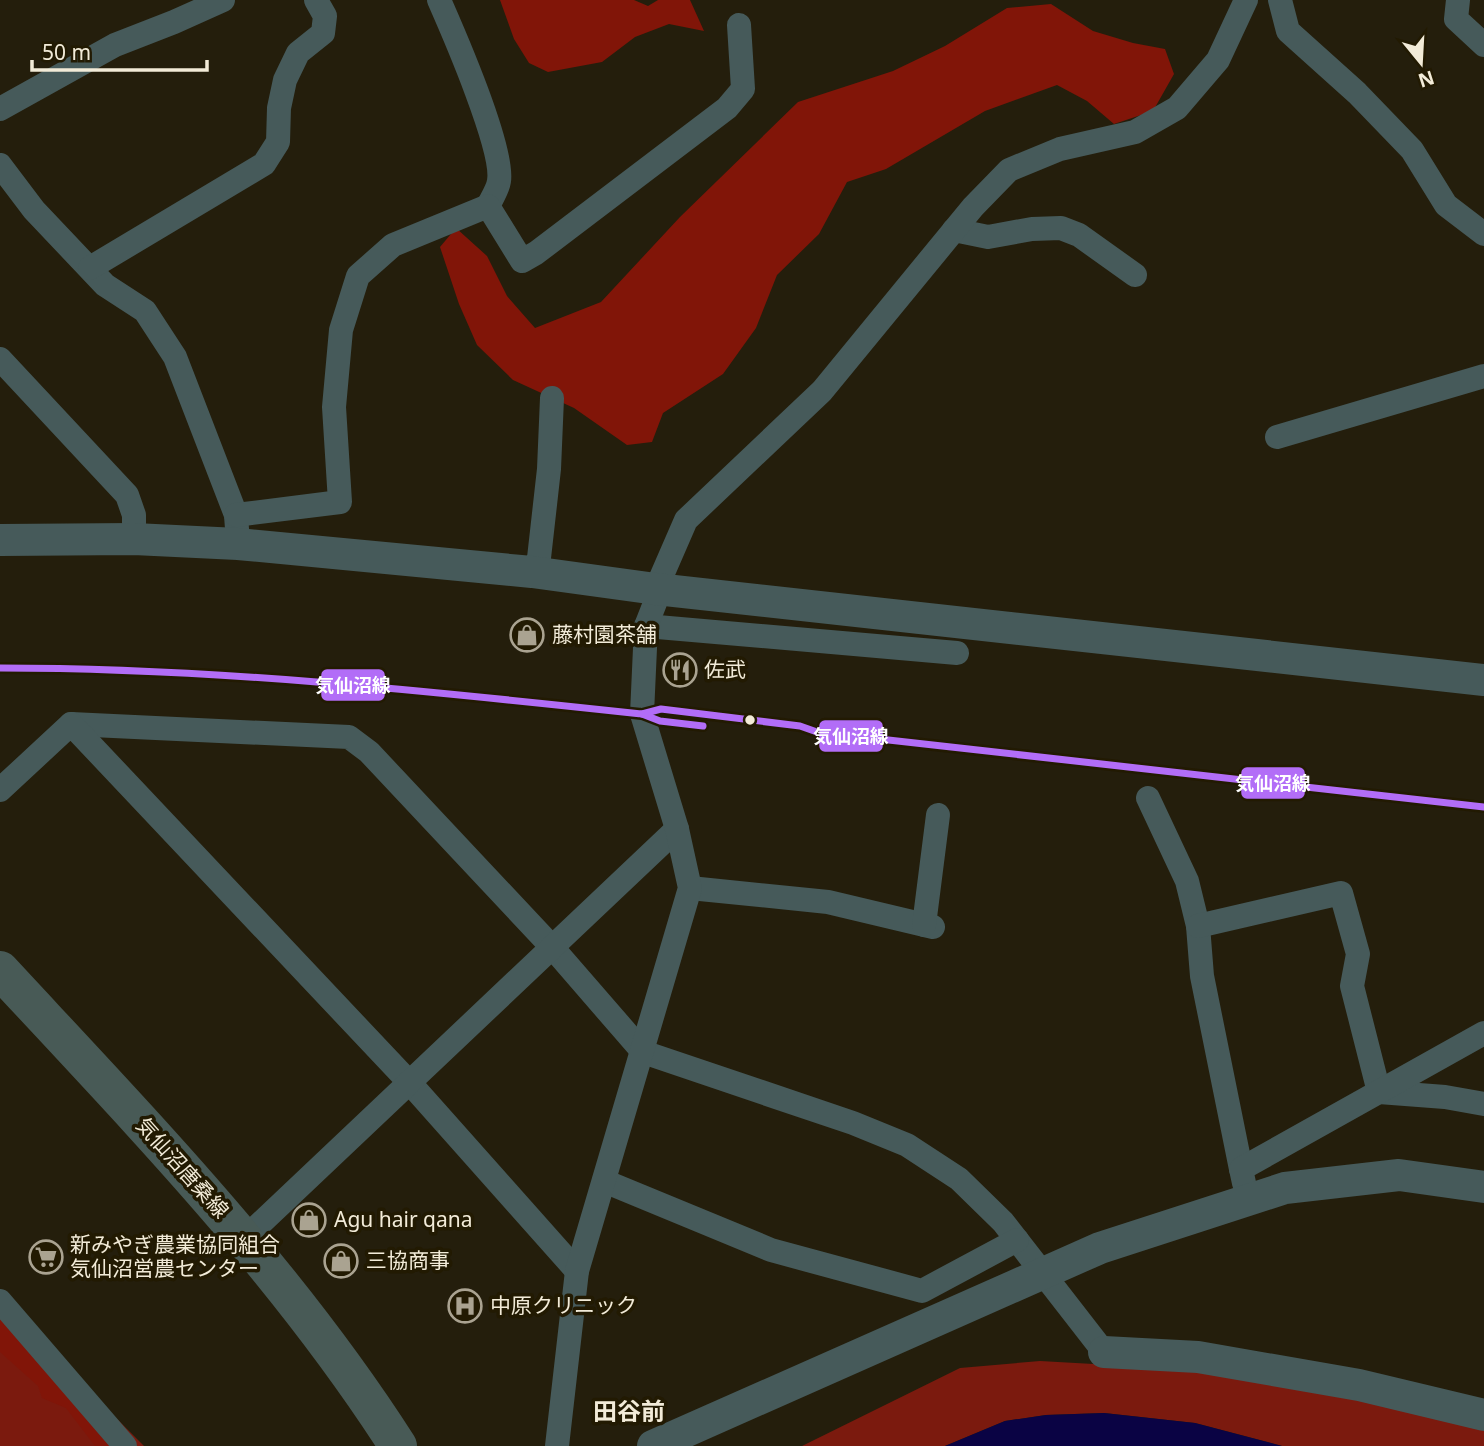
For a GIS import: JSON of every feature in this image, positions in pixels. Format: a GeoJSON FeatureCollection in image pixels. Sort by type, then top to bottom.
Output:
{"type":"FeatureCollection","features":[{"type":"Feature","properties":{"kind":"main road","name":"気仙沼唐桑線"},"geometry":{"type":"LineString","coordinates":[[0,970],[171,1154],[244,1239],[318,1330],[398,1446]]}},
{"type":"Feature","properties":{"kind":"street"},"geometry":{"type":"LineString","coordinates":[[0,109],[115,44],[223,0]]}},
{"type":"Feature","properties":{"kind":"street"},"geometry":{"type":"LineString","coordinates":[[90,268],[264,164],[278,142],[279,108],[285,80],[298,53],[323,33],[325,16],[316,0]]}},
{"type":"Feature","properties":{"kind":"street"},"geometry":{"type":"LineString","coordinates":[[0,540],[134,539],[237,529],[341,502],[334,407],[341,330],[358,276],[393,245],[488,206],[499,182],[499,156],[439,0]]}},
{"type":"Feature","properties":{"kind":"street"},"geometry":{"type":"LineString","coordinates":[[557,1446],[577,1271],[690,888],[677,829],[642,713],[646,626],[655,603],[656,589],[686,520],[822,391],[954,230],[1009,170],[1060,149],[1135,132],[1177,108],[1218,60],[1246,0]]}},
{"type":"Feature","properties":{"kind":"street"},"geometry":{"type":"LineString","coordinates":[[1280,0],[1288,31],[1357,93],[1412,150],[1446,205],[1484,234]]}},
{"type":"Feature","properties":{"kind":"street"},"geometry":{"type":"LineString","coordinates":[[1458,0],[1456,19],[1484,45]]}},
{"type":"Feature","properties":{"kind":"street"},"geometry":{"type":"LineString","coordinates":[[488,206],[522,261],[536,253],[727,108],[743,89],[739,24]]}},
{"type":"Feature","properties":{"kind":"street"},"geometry":{"type":"LineString","coordinates":[[0,165],[34,210],[105,285],[145,311],[175,357],[237,529]]}},
{"type":"Feature","properties":{"kind":"street"},"geometry":{"type":"LineString","coordinates":[[954,230],[988,237],[1032,229],[1061,228],[1079,235],[1135,275]]}},
{"type":"Feature","properties":{"kind":"street"},"geometry":{"type":"LineString","coordinates":[[0,359],[128,495],[134,515],[134,539]]}},
{"type":"Feature","properties":{"kind":"street"},"geometry":{"type":"LineString","coordinates":[[1277,437],[1484,376]]}},
{"type":"Feature","properties":{"kind":"street"},"geometry":{"type":"LineString","coordinates":[[532,572],[538,558],[549,469],[552,398]]}},
{"type":"Feature","properties":{"kind":"street"},"geometry":{"type":"LineString","coordinates":[[237,529],[656,589],[1484,680]]}},
{"type":"Feature","properties":{"kind":"street"},"geometry":{"type":"LineString","coordinates":[[646,626],[957,653]]}},
{"type":"Feature","properties":{"kind":"street"},"geometry":{"type":"LineString","coordinates":[[71,724],[409,1082],[577,1271]]}},
{"type":"Feature","properties":{"kind":"street"},"geometry":{"type":"LineString","coordinates":[[0,790],[71,724],[349,737],[369,752],[552,947],[643,1052],[853,1123],[907,1145],[958,1179],[1003,1222],[1104,1352],[1198,1357],[1359,1385],[1484,1415]]}},
{"type":"Feature","properties":{"kind":"street"},"geometry":{"type":"LineString","coordinates":[[1148,798],[1187,881],[1199,926],[1202,976],[1247,1200]]}},
{"type":"Feature","properties":{"kind":"street"},"geometry":{"type":"LineString","coordinates":[[690,888],[828,902],[929,926],[938,815]]}},
{"type":"Feature","properties":{"kind":"street"},"geometry":{"type":"LineString","coordinates":[[244,1239],[677,829]]}},
{"type":"Feature","properties":{"kind":"street"},"geometry":{"type":"LineString","coordinates":[[1199,926],[1341,893],[1358,954],[1352,986],[1379,1092]]}},
{"type":"Feature","properties":{"kind":"street"},"geometry":{"type":"LineString","coordinates":[[1241,1169],[1478,1040]]}},
{"type":"Feature","properties":{"kind":"street"},"geometry":{"type":"LineString","coordinates":[[1379,1092],[1445,1097],[1484,1104]]}},
{"type":"Feature","properties":{"kind":"street"},"geometry":{"type":"LineString","coordinates":[[653,1446],[1042,1271],[1100,1248],[1285,1188],[1399,1175],[1484,1187]]}},
{"type":"Feature","properties":{"kind":"street"},"geometry":{"type":"LineString","coordinates":[[604,1181],[771,1251],[922,1291],[1017,1240]]}},
{"type":"Feature","properties":{"kind":"street"},"geometry":{"type":"LineString","coordinates":[[0,1301],[125,1446]]}},
{"type":"Feature","properties":{"kind":"shaded area"},"geometry":{"type":"Polygon","coordinates":[[[500,0],[634,0],[648,6],[658,0],[690,0],[704,31],[669,24],[635,37],[602,62],[548,72],[529,63],[514,39],[500,0]]]}},
{"type":"Feature","properties":{"kind":"shaded area"},"geometry":{"type":"Polygon","coordinates":[[[1051,4],[1093,31],[1165,49],[1174,74],[1153,111],[1114,124],[1087,101],[1057,85],[985,111],[886,169],[847,182],[819,234],[777,275],[756,328],[723,374],[663,413],[652,442],[627,445],[574,408],[513,380],[477,345],[459,304],[440,247],[456,228],[487,256],[507,296],[535,328],[601,302],[680,217],[798,102],[893,71],[945,46],[1007,8],[1051,4]]]}},
{"type":"Feature","properties":{"kind":"shaded area"},"geometry":{"type":"Polygon","coordinates":[[[0,1290],[111,1413],[144,1446],[0,1446],[0,1290]]]}},
{"type":"Feature","properties":{"kind":"shaded area"},"geometry":{"type":"Polygon","coordinates":[[[0,1299],[135,1446],[95,1446],[66,1408],[42,1398],[38,1386],[0,1352],[0,1299]]]}},
{"type":"Feature","properties":{"kind":"shaded area"},"geometry":{"type":"Polygon","coordinates":[[[1040,1361],[1165,1368],[1325,1390],[1484,1421],[1484,1446],[1282,1446],[1195,1423],[1104,1413],[1046,1415],[1005,1421],[945,1446],[802,1446],[960,1368],[1040,1361]]]}},
{"type":"Feature","properties":{"kind":"shaded area"},"geometry":{"type":"Polygon","coordinates":[[[1104,1413],[1195,1423],[1282,1446],[945,1446],[1005,1421],[1046,1415],[1104,1413]]]}},
{"type":"Feature","properties":{"kind":"transit line","name":"気仙沼線"},"geometry":{"type":"LineString","coordinates":[[0,668],[161,672],[321,682],[642,714],[660,721],[703,726]]}},
{"type":"Feature","properties":{"kind":"transit line","name":"気仙沼線"},"geometry":{"type":"LineString","coordinates":[[642,714],[661,709],[800,726],[817,732],[1484,807]]}},
{"type":"Feature","properties":{"kind":"place","name":"藤村園茶舗"},"geometry":{"type":"Point","coordinates":[527,635]}},
{"type":"Feature","properties":{"kind":"place","name":"佐武"},"geometry":{"type":"Point","coordinates":[680,670]}},
{"type":"Feature","properties":{"kind":"place","name":"Agu hair qana"},"geometry":{"type":"Point","coordinates":[309,1220]}},
{"type":"Feature","properties":{"kind":"place","name":"新みやぎ農業協同組合 気仙沼営農センター"},"geometry":{"type":"Point","coordinates":[46,1257]}},
{"type":"Feature","properties":{"kind":"place","name":"三協商事"},"geometry":{"type":"Point","coordinates":[341,1261]}},
{"type":"Feature","properties":{"kind":"place","name":"中原クリニック"},"geometry":{"type":"Point","coordinates":[465,1306]}},
{"type":"Feature","properties":{"kind":"district","name":"田谷前"},"geometry":{"type":"Point","coordinates":[629,1412]}}]}
